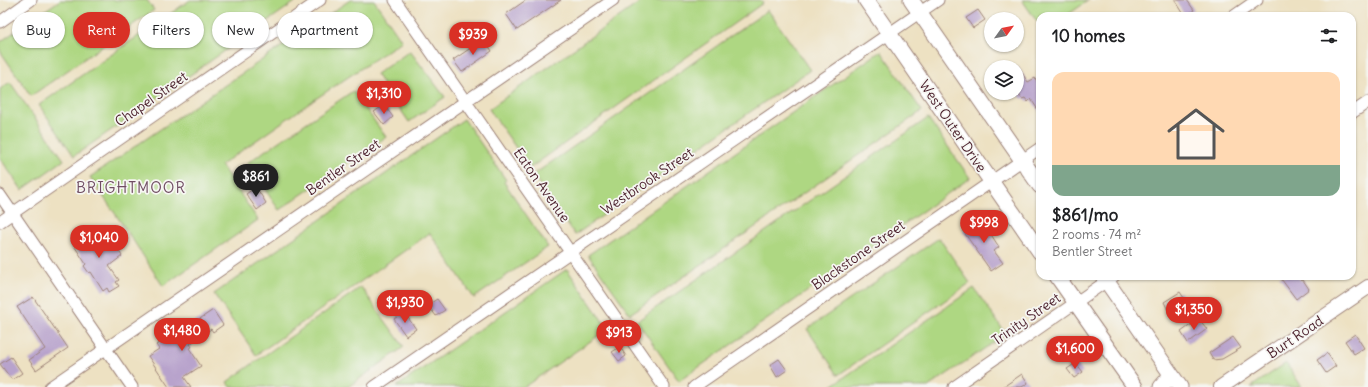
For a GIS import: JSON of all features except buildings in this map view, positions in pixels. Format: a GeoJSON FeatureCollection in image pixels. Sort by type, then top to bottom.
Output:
{"type":"FeatureCollection","features":[{"type":"Feature","properties":{"kind":"main road","name":"West Outer Drive"},"geometry":{"type":"LineString","coordinates":[[866,0],[1036,246]]}},
{"type":"Feature","properties":{"kind":"main road"},"geometry":{"type":"LineString","coordinates":[[911,0],[1036,180]]}},
{"type":"Feature","properties":{"kind":"main road"},"geometry":{"type":"LineString","coordinates":[[1060,280],[1135,387]]}},
{"type":"Feature","properties":{"kind":"main road"},"geometry":{"type":"LineString","coordinates":[[1109,280],[1180,387]]}},
{"type":"Feature","properties":{"kind":"main road"},"geometry":{"type":"LineString","coordinates":[[1161,387],[1168,379],[1170,373]]}},
{"type":"Feature","properties":{"kind":"street"},"geometry":{"type":"LineString","coordinates":[[0,22],[31,0]]}},
{"type":"Feature","properties":{"kind":"street","name":"Chapel Street"},"geometry":{"type":"LineString","coordinates":[[0,222],[320,0]]}},
{"type":"Feature","properties":{"kind":"street","name":"Eaton Avenue"},"geometry":{"type":"LineString","coordinates":[[395,0],[664,387]]}},
{"type":"Feature","properties":{"kind":"street","name":"Bentler Street"},"geometry":{"type":"LineString","coordinates":[[50,387],[613,0]]}},
{"type":"Feature","properties":{"kind":"street","name":"Westbrook Street"},"geometry":{"type":"LineString","coordinates":[[374,387],[570,251],[938,0]]}},
{"type":"Feature","properties":{"kind":"street"},"geometry":{"type":"LineString","coordinates":[[1240,12],[1257,0]]}},
{"type":"Feature","properties":{"kind":"street"},"geometry":{"type":"LineString","coordinates":[[1356,110],[1368,102]]}},
{"type":"Feature","properties":{"kind":"street","name":"Blackstone Street"},"geometry":{"type":"LineString","coordinates":[[694,387],[1036,151]]}},
{"type":"Feature","properties":{"kind":"street"},"geometry":{"type":"LineString","coordinates":[[0,194],[132,387]]}},
{"type":"Feature","properties":{"kind":"street","name":"Trinity Street"},"geometry":{"type":"LineString","coordinates":[[954,387],[1076,303],[1105,280]]}},
{"type":"Feature","properties":{"kind":"street","name":"Burt Road"},"geometry":{"type":"LineString","coordinates":[[1221,387],[1368,286]]}},
{"type":"Feature","properties":{"kind":"green space"},"geometry":{"type":"Polygon","coordinates":[[[60,0],[147,0],[154,10],[151,12],[138,12],[138,21],[130,27],[130,12],[73,12],[73,48],[100,48],[31,96],[0,51],[0,42],[12,34],[12,48],[65,48],[65,12],[43,12],[60,0]]]}},
{"type":"Feature","properties":{"kind":"green space"},"geometry":{"type":"Polygon","coordinates":[[[190,0],[298,0],[281,12],[277,12],[277,15],[269,20],[269,12],[212,12],[212,48],[229,48],[74,156],[39,105],[121,48],[130,48],[130,42],[138,36],[138,48],[204,48],[204,12],[173,12],[190,0]]]}},
{"type":"Feature","properties":{"kind":"green space"},"geometry":{"type":"Polygon","coordinates":[[[350,0],[374,0],[402,41],[221,165],[258,220],[163,286],[90,177],[279,48],[373,48],[373,12],[332,12],[350,0]]]}},
{"type":"Feature","properties":{"kind":"green space"},"geometry":{"type":"Polygon","coordinates":[[[643,0],[761,0],[763,3],[530,168],[489,109],[643,0]]]}},
{"type":"Feature","properties":{"kind":"green space"},"geometry":{"type":"Polygon","coordinates":[[[1022,0],[1089,0],[1072,12],[1036,12],[1036,20],[1022,0]]]}},
{"type":"Feature","properties":{"kind":"green space"},"geometry":{"type":"Polygon","coordinates":[[[768,10],[810,70],[575,235],[533,175],[768,10]]]}},
{"type":"Feature","properties":{"kind":"green space"},"geometry":{"type":"Polygon","coordinates":[[[410,51],[445,97],[409,122],[376,74],[410,51]]]}},
{"type":"Feature","properties":{"kind":"green space"},"geometry":{"type":"Polygon","coordinates":[[[881,51],[922,111],[630,314],[588,255],[881,51]]]}},
{"type":"Feature","properties":{"kind":"green space"},"geometry":{"type":"Polygon","coordinates":[[[10,82],[64,160],[22,190],[0,158],[0,89],[10,82]]]}},
{"type":"Feature","properties":{"kind":"green space"},"geometry":{"type":"Polygon","coordinates":[[[353,91],[386,137],[279,210],[247,163],[353,91]]]}},
{"type":"Feature","properties":{"kind":"green space"},"geometry":{"type":"Polygon","coordinates":[[[928,118],[970,178],[679,381],[637,321],[928,118]]]}},
{"type":"Feature","properties":{"kind":"green space"},"geometry":{"type":"Polygon","coordinates":[[[464,119],[506,180],[504,182],[548,247],[474,298],[430,233],[256,355],[214,294],[464,119]]]}},
{"type":"Feature","properties":{"kind":"green space"},"geometry":{"type":"Polygon","coordinates":[[[939,238],[970,283],[838,375],[807,329],[939,238]]]}},
{"type":"Feature","properties":{"kind":"green space"},"geometry":{"type":"Polygon","coordinates":[[[567,269],[608,329],[524,387],[396,387],[567,269]]]}},
{"type":"Feature","properties":{"kind":"green space"},"geometry":{"type":"Polygon","coordinates":[[[361,287],[404,347],[348,387],[230,387],[227,382],[361,287]]]}},
{"type":"Feature","properties":{"kind":"green space"},"geometry":{"type":"Polygon","coordinates":[[[974,288],[1006,334],[928,387],[830,387],[974,288]]]}},
{"type":"Feature","properties":{"kind":"green space"},"geometry":{"type":"Polygon","coordinates":[[[1286,363],[1302,387],[1251,387],[1286,363]]]}},
{"type":"Feature","properties":{"kind":"district","name":"BRIGHTMOOR"},"geometry":{"type":"Point","coordinates":[131,188]}}]}
